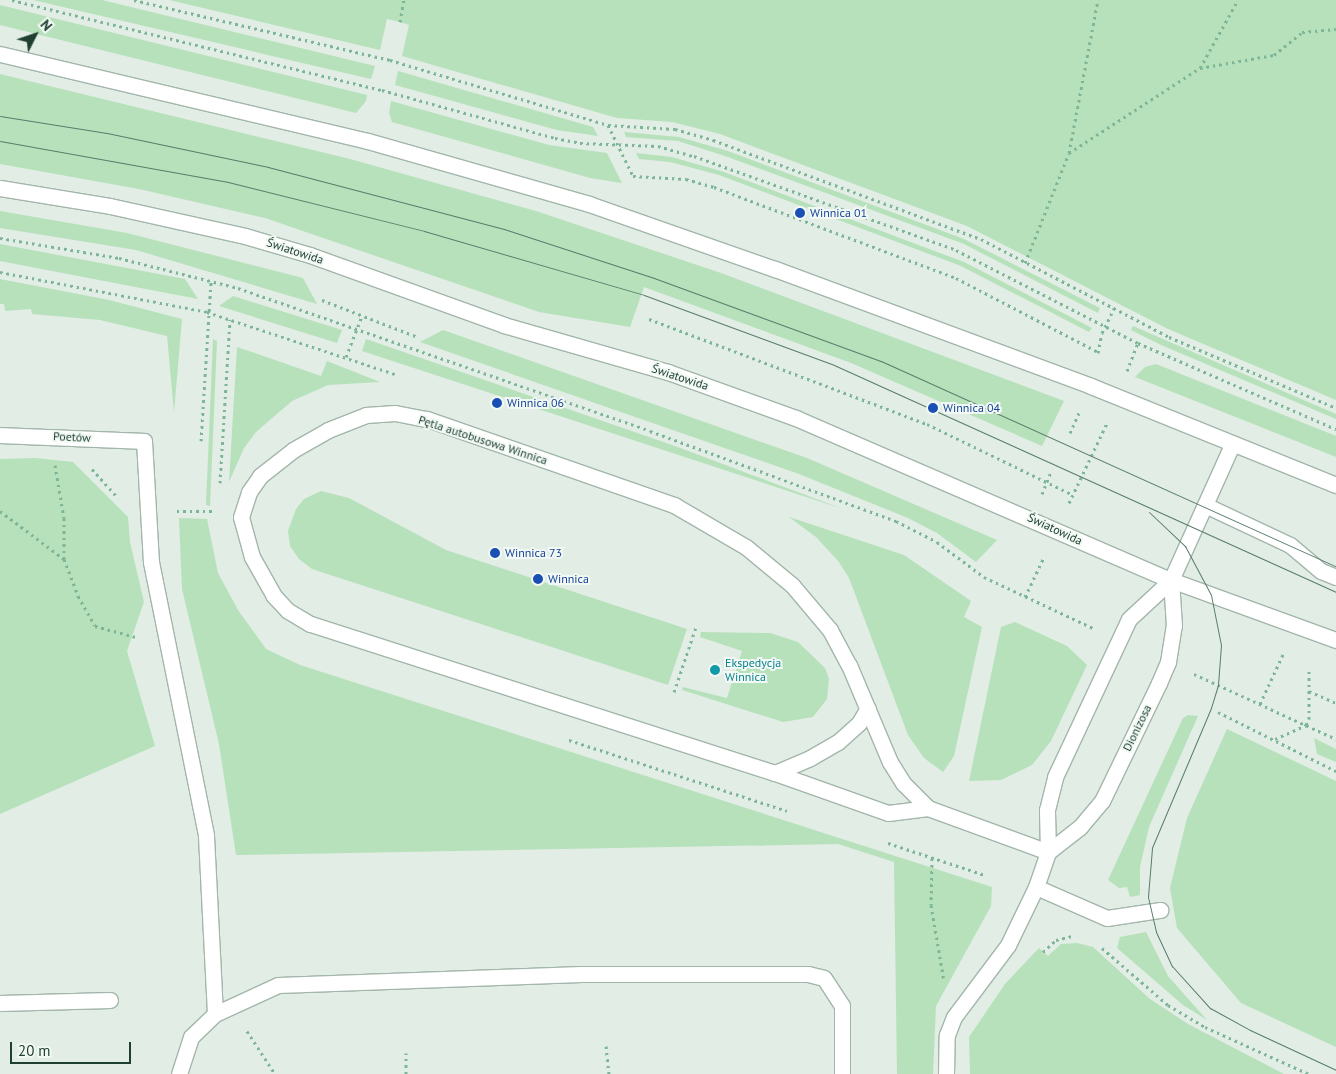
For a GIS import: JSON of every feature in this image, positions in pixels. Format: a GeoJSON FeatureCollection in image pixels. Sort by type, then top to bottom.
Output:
{"type":"FeatureCollection","features":[{"type":"Feature","properties":{"kind":"street"},"geometry":{"type":"LineString","coordinates":[[0,54],[359,138],[589,204],[784,272],[1072,379],[1336,485]]}},
{"type":"Feature","properties":{"kind":"street","name":"Światowida"},"geometry":{"type":"LineString","coordinates":[[0,188],[110,206],[245,236],[310,255],[504,325],[668,372],[796,418],[1170,580],[1336,640]]}},
{"type":"Feature","properties":{"kind":"street","name":"Pętla autobusowa Winnica"},"geometry":{"type":"LineString","coordinates":[[395,413],[427,420],[674,505],[746,547],[792,585],[830,630],[868,708],[890,762],[902,783],[928,808],[888,813],[775,773],[310,624],[288,611],[274,596],[252,557],[242,517],[253,483],[293,450],[328,430],[366,415],[395,413]]}},
{"type":"Feature","properties":{"kind":"street","name":"Poetów"},"geometry":{"type":"LineString","coordinates":[[0,435],[144,441],[152,562],[166,642]]}},
{"type":"Feature","properties":{"kind":"street","name":"Dionizosa"},"geometry":{"type":"LineString","coordinates":[[946,1074],[947,1035],[954,1017],[1008,945],[1036,887],[1048,852],[1047,810],[1056,777],[1129,619],[1142,604],[1170,580],[1232,444]]}},
{"type":"Feature","properties":{"kind":"street"},"geometry":{"type":"LineString","coordinates":[[1205,505],[1290,545],[1321,570],[1336,578]]}},
{"type":"Feature","properties":{"kind":"street","name":"Dionizosa"},"geometry":{"type":"LineString","coordinates":[[1048,852],[1080,827],[1102,801],[1159,683],[1168,662],[1174,626],[1170,580]]}},
{"type":"Feature","properties":{"kind":"street"},"geometry":{"type":"LineString","coordinates":[[166,642],[206,836],[215,1014]]}},
{"type":"Feature","properties":{"kind":"street"},"geometry":{"type":"LineString","coordinates":[[775,773],[810,758],[838,742],[859,723],[868,708]]}},
{"type":"Feature","properties":{"kind":"street"},"geometry":{"type":"LineString","coordinates":[[928,808],[1048,852]]}},
{"type":"Feature","properties":{"kind":"street"},"geometry":{"type":"LineString","coordinates":[[1036,887],[1107,918],[1160,910]]}},
{"type":"Feature","properties":{"kind":"street"},"geometry":{"type":"LineString","coordinates":[[180,1074],[191,1037],[215,1014],[278,985],[582,974],[808,974],[824,978],[842,1006],[842,1074]]}},
{"type":"Feature","properties":{"kind":"street"},"geometry":{"type":"LineString","coordinates":[[0,1003],[110,1000]]}},
{"type":"Feature","properties":{"kind":"path"},"geometry":{"type":"LineString","coordinates":[[12,0],[382,90],[555,138],[618,145],[658,146],[694,156],[956,250],[1138,343],[1336,428]]}},
{"type":"Feature","properties":{"kind":"path"},"geometry":{"type":"LineString","coordinates":[[134,0],[390,60],[608,125],[675,129],[714,140],[959,230],[1209,355],[1336,408]]}},
{"type":"Feature","properties":{"kind":"path"},"geometry":{"type":"LineString","coordinates":[[400,22],[404,0]]}},
{"type":"Feature","properties":{"kind":"path"},"geometry":{"type":"LineString","coordinates":[[1025,263],[1068,153],[1098,0]]}},
{"type":"Feature","properties":{"kind":"path"},"geometry":{"type":"LineString","coordinates":[[1200,68],[1238,0]]}},
{"type":"Feature","properties":{"kind":"path"},"geometry":{"type":"LineString","coordinates":[[1068,153],[1200,68],[1274,55],[1302,32],[1336,29]]}},
{"type":"Feature","properties":{"kind":"path"},"geometry":{"type":"LineString","coordinates":[[608,125],[634,176],[678,178],[714,187],[956,278],[1098,352]]}},
{"type":"Feature","properties":{"kind":"path"},"geometry":{"type":"LineString","coordinates":[[0,238],[119,258],[211,280],[357,327],[896,521],[938,542],[984,576],[1094,628]]}},
{"type":"Feature","properties":{"kind":"path"},"geometry":{"type":"LineString","coordinates":[[0,272],[207,312],[395,374]]}},
{"type":"Feature","properties":{"kind":"path"},"geometry":{"type":"LineString","coordinates":[[201,441],[207,312],[211,280]]}},
{"type":"Feature","properties":{"kind":"path"},"geometry":{"type":"LineString","coordinates":[[322,300],[418,337]]}},
{"type":"Feature","properties":{"kind":"path"},"geometry":{"type":"LineString","coordinates":[[1098,360],[1104,326],[1114,308]]}},
{"type":"Feature","properties":{"kind":"path"},"geometry":{"type":"LineString","coordinates":[[346,357],[362,316]]}},
{"type":"Feature","properties":{"kind":"path"},"geometry":{"type":"LineString","coordinates":[[219,492],[230,319]]}},
{"type":"Feature","properties":{"kind":"path"},"geometry":{"type":"LineString","coordinates":[[649,319],[918,421],[1073,495]]}},
{"type":"Feature","properties":{"kind":"path"},"geometry":{"type":"LineString","coordinates":[[1124,378],[1138,343]]}},
{"type":"Feature","properties":{"kind":"path"},"geometry":{"type":"LineString","coordinates":[[1070,433],[1083,404]]}},
{"type":"Feature","properties":{"kind":"path"},"geometry":{"type":"LineString","coordinates":[[1068,505],[1109,419]]}},
{"type":"Feature","properties":{"kind":"path"},"geometry":{"type":"LineString","coordinates":[[54,458],[64,518],[64,559],[78,596],[95,626],[116,634],[166,642]]}},
{"type":"Feature","properties":{"kind":"path"},"geometry":{"type":"LineString","coordinates":[[89,466],[124,503]]}},
{"type":"Feature","properties":{"kind":"path"},"geometry":{"type":"LineString","coordinates":[[1042,494],[1052,472]]}},
{"type":"Feature","properties":{"kind":"path"},"geometry":{"type":"LineString","coordinates":[[0,511],[64,559]]}},
{"type":"Feature","properties":{"kind":"path"},"geometry":{"type":"LineString","coordinates":[[1025,597],[1043,557]]}},
{"type":"Feature","properties":{"kind":"path"},"geometry":{"type":"LineString","coordinates":[[674,692],[696,627]]}},
{"type":"Feature","properties":{"kind":"path"},"geometry":{"type":"LineString","coordinates":[[1260,704],[1281,658]]}},
{"type":"Feature","properties":{"kind":"path"},"geometry":{"type":"LineString","coordinates":[[1306,725],[1309,670]]}},
{"type":"Feature","properties":{"kind":"path"},"geometry":{"type":"LineString","coordinates":[[1188,671],[1336,739]]}},
{"type":"Feature","properties":{"kind":"path"},"geometry":{"type":"LineString","coordinates":[[1309,691],[1336,703]]}},
{"type":"Feature","properties":{"kind":"path"},"geometry":{"type":"LineString","coordinates":[[1218,712],[1336,771]]}},
{"type":"Feature","properties":{"kind":"path"},"geometry":{"type":"LineString","coordinates":[[1274,739],[1306,725]]}},
{"type":"Feature","properties":{"kind":"path"},"geometry":{"type":"LineString","coordinates":[[932,858],[931,905],[942,955],[947,1035]]}},
{"type":"Feature","properties":{"kind":"path"},"geometry":{"type":"LineString","coordinates":[[1042,952],[1056,940],[1078,936]]}},
{"type":"Feature","properties":{"kind":"path"},"geometry":{"type":"LineString","coordinates":[[1098,946],[1168,1005],[1205,1027],[1309,1074]]}},
{"type":"Feature","properties":{"kind":"path"},"geometry":{"type":"LineString","coordinates":[[246,1029],[275,1074]]}},
{"type":"Feature","properties":{"kind":"path"},"geometry":{"type":"LineString","coordinates":[[606,1046],[609,1074]]}},
{"type":"Feature","properties":{"kind":"path"},"geometry":{"type":"LineString","coordinates":[[406,1053],[406,1074]]}},
{"type":"Feature","properties":{"kind":"green space"},"geometry":{"type":"Polygon","coordinates":[[[33,0],[102,0],[375,66],[371,79],[33,0]]]}},
{"type":"Feature","properties":{"kind":"green space"},"geometry":{"type":"Polygon","coordinates":[[[169,0],[1336,0],[1336,400],[1168,329],[967,226],[720,134],[672,122],[617,118],[402,56],[409,25],[387,19],[380,50],[169,0]]]}},
{"type":"Feature","properties":{"kind":"green space"},"geometry":{"type":"Polygon","coordinates":[[[0,5],[367,95],[366,101],[356,113],[0,25],[0,5]]]}},
{"type":"Feature","properties":{"kind":"green space"},"geometry":{"type":"Polygon","coordinates":[[[398,71],[593,127],[598,136],[557,130],[395,85],[398,71]]]}},
{"type":"Feature","properties":{"kind":"green space"},"geometry":{"type":"Polygon","coordinates":[[[0,74],[350,159],[536,211],[721,273],[1064,401],[1042,446],[851,363],[644,287],[630,327],[539,312],[265,218],[139,189],[0,164],[0,74]]]}},
{"type":"Feature","properties":{"kind":"green space"},"geometry":{"type":"Polygon","coordinates":[[[391,101],[549,145],[607,153],[622,183],[590,178],[392,122],[389,113],[391,101]]]}},
{"type":"Feature","properties":{"kind":"green space"},"geometry":{"type":"Polygon","coordinates":[[[624,132],[679,137],[728,151],[964,239],[1100,308],[1098,313],[964,244],[725,156],[678,141],[626,137],[624,132]]]}},
{"type":"Feature","properties":{"kind":"green space"},"geometry":{"type":"Polygon","coordinates":[[[636,153],[672,157],[721,171],[964,262],[1092,328],[1089,332],[961,266],[719,175],[670,162],[639,159],[636,153]]]}},
{"type":"Feature","properties":{"kind":"green space"},"geometry":{"type":"Polygon","coordinates":[[[0,211],[127,233],[303,278],[317,304],[136,250],[0,228],[0,211]]]}},
{"type":"Feature","properties":{"kind":"green space"},"geometry":{"type":"Polygon","coordinates":[[[0,244],[185,279],[198,299],[0,261],[0,244]]]}},
{"type":"Feature","properties":{"kind":"green space"},"geometry":{"type":"Polygon","coordinates":[[[0,279],[109,300],[182,319],[174,412],[167,336],[100,320],[32,314],[31,309],[5,311],[4,304],[0,304],[0,279]]]}},
{"type":"Feature","properties":{"kind":"green space"},"geometry":{"type":"Polygon","coordinates":[[[233,296],[342,330],[337,343],[219,306],[233,296]]]}},
{"type":"Feature","properties":{"kind":"green space"},"geometry":{"type":"Polygon","coordinates":[[[1133,326],[1336,414],[1336,419],[1161,345],[1131,330],[1133,326]]]}},
{"type":"Feature","properties":{"kind":"green space"},"geometry":{"type":"Polygon","coordinates":[[[443,330],[807,458],[997,540],[976,562],[937,533],[908,518],[799,474],[420,342],[443,330]]]}},
{"type":"Feature","properties":{"kind":"green space"},"geometry":{"type":"Polygon","coordinates":[[[213,339],[217,341],[210,506],[206,505],[213,339]]]}},
{"type":"Feature","properties":{"kind":"green space"},"geometry":{"type":"Polygon","coordinates":[[[366,339],[675,446],[843,509],[362,351],[366,339]]]}},
{"type":"Feature","properties":{"kind":"green space"},"geometry":{"type":"Polygon","coordinates":[[[237,347],[321,376],[327,361],[380,382],[328,385],[292,401],[256,432],[244,448],[229,482],[237,347]]]}},
{"type":"Feature","properties":{"kind":"green space"},"geometry":{"type":"Polygon","coordinates":[[[1156,364],[1336,436],[1336,457],[1135,377],[1145,367],[1156,364]]]}},
{"type":"Feature","properties":{"kind":"green space"},"geometry":{"type":"Polygon","coordinates":[[[35,458],[73,462],[128,517],[130,542],[144,602],[127,651],[155,746],[0,814],[0,459],[35,458]]]}},
{"type":"Feature","properties":{"kind":"green space"},"geometry":{"type":"Polygon","coordinates":[[[321,491],[349,498],[446,550],[687,629],[668,685],[312,569],[299,559],[290,546],[288,531],[296,509],[304,499],[321,491]]]}},
{"type":"Feature","properties":{"kind":"green space"},"geometry":{"type":"Polygon","coordinates":[[[789,517],[904,555],[971,601],[964,617],[982,627],[954,756],[943,772],[924,758],[908,735],[849,578],[839,562],[816,537],[789,517]]]}},
{"type":"Feature","properties":{"kind":"green space"},"geometry":{"type":"Polygon","coordinates":[[[179,518],[207,519],[218,573],[238,610],[266,649],[300,665],[992,887],[991,906],[936,1006],[933,1074],[897,1074],[894,862],[838,844],[236,855],[219,744],[182,589],[179,518]]]}},
{"type":"Feature","properties":{"kind":"green space"},"geometry":{"type":"Polygon","coordinates":[[[1015,622],[1067,646],[1087,665],[1051,741],[1032,765],[1001,780],[969,781],[1001,627],[1015,622]]]}},
{"type":"Feature","properties":{"kind":"green space"},"geometry":{"type":"Polygon","coordinates":[[[701,632],[770,633],[798,642],[825,668],[829,679],[827,699],[813,717],[783,722],[682,690],[683,687],[727,698],[742,651],[700,637],[701,632]]]}},
{"type":"Feature","properties":{"kind":"green space"},"geometry":{"type":"Polygon","coordinates":[[[1188,715],[1198,716],[1149,827],[1140,867],[1140,895],[1130,897],[1127,887],[1119,888],[1108,880],[1183,718],[1188,715]]]}},
{"type":"Feature","properties":{"kind":"green space"},"geometry":{"type":"Polygon","coordinates":[[[1227,729],[1336,781],[1336,1047],[1241,1003],[1177,928],[1170,888],[1187,818],[1227,729]]]}},
{"type":"Feature","properties":{"kind":"green space"},"geometry":{"type":"Polygon","coordinates":[[[1314,738],[1336,749],[1336,762],[1317,754],[1314,738]]]}},
{"type":"Feature","properties":{"kind":"green space"},"geometry":{"type":"Polygon","coordinates":[[[1146,932],[1168,976],[1207,1020],[1183,1005],[1117,948],[1120,937],[1146,932]]]}},
{"type":"Feature","properties":{"kind":"green space"},"geometry":{"type":"Polygon","coordinates":[[[1077,943],[1093,947],[1150,999],[1188,1024],[1284,1074],[970,1074],[969,1037],[1005,984],[1039,948],[1048,956],[1061,944],[1077,943]]]}},
{"type":"Feature","properties":{"kind":"tram line"},"geometry":{"type":"LineString","coordinates":[[0,116],[107,133],[268,167],[504,229],[654,278],[881,361],[1336,566]]}},
{"type":"Feature","properties":{"kind":"tram line"},"geometry":{"type":"LineString","coordinates":[[0,141],[228,182],[424,231],[644,295],[834,365],[1336,592]]}},
{"type":"Feature","properties":{"kind":"tram line"},"geometry":{"type":"LineString","coordinates":[[1149,512],[1185,546],[1211,595],[1221,645],[1218,685],[1211,708],[1152,848],[1148,897],[1156,932],[1172,966],[1210,1008],[1250,1030],[1336,1070]]}},
{"type":"Feature","properties":{"kind":"place","name":"Winnica 01"},"geometry":{"type":"Point","coordinates":[800,213]}},
{"type":"Feature","properties":{"kind":"place","name":"Winnica 06"},"geometry":{"type":"Point","coordinates":[497,403]}},
{"type":"Feature","properties":{"kind":"place","name":"Winnica 04"},"geometry":{"type":"Point","coordinates":[933,408]}},
{"type":"Feature","properties":{"kind":"place","name":"Winnica 73"},"geometry":{"type":"Point","coordinates":[495,553]}},
{"type":"Feature","properties":{"kind":"place","name":"Winnica"},"geometry":{"type":"Point","coordinates":[538,579]}},
{"type":"Feature","properties":{"kind":"place","name":"Ekspedycja Winnica"},"geometry":{"type":"Point","coordinates":[715,670]}}]}
